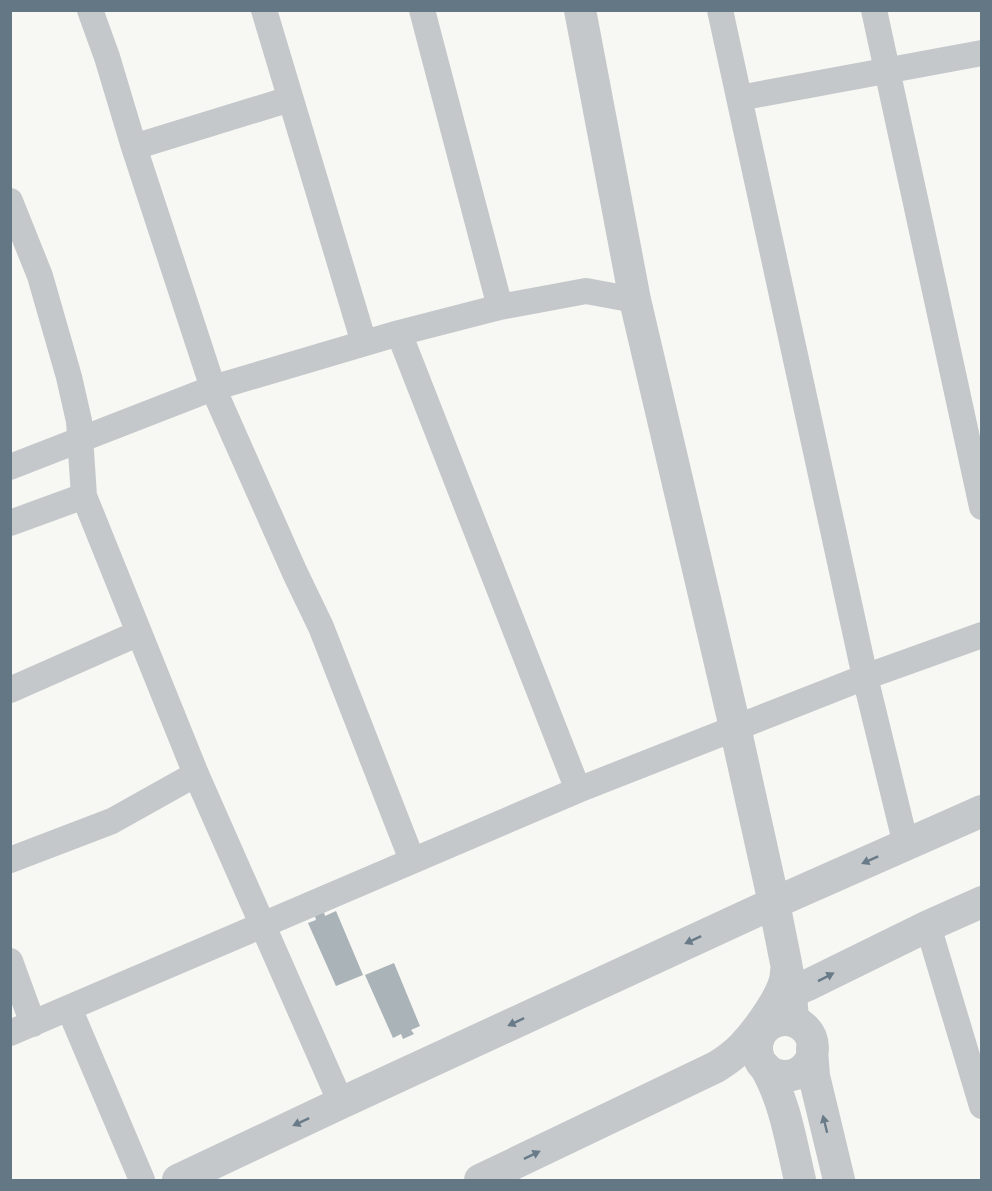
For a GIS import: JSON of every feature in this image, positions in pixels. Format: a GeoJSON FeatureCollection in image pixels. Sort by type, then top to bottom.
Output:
{"type":"FeatureCollection","features":[{"type":"Feature","properties":{"kind":"street"},"geometry":{"type":"LineString","coordinates":[[90,10],[108,57],[134,147],[213,388],[321,627],[412,860]]}},
{"type":"Feature","properties":{"kind":"street"},"geometry":{"type":"LineString","coordinates":[[264,10],[364,343]]}},
{"type":"Feature","properties":{"kind":"street"},"geometry":{"type":"LineString","coordinates":[[422,10],[500,307]]}},
{"type":"Feature","properties":{"kind":"street"},"geometry":{"type":"LineString","coordinates":[[580,10],[635,300],[774,903],[786,995],[784,1020],[767,1026],[761,1033],[757,1051],[762,1064],[772,1073],[790,1075],[806,1066],[812,1049]]}},
{"type":"Feature","properties":{"kind":"street"},"geometry":{"type":"LineString","coordinates":[[720,10],[865,677],[906,844]]}},
{"type":"Feature","properties":{"kind":"street"},"geometry":{"type":"LineString","coordinates":[[874,10],[981,507]]}},
{"type":"Feature","properties":{"kind":"street"},"geometry":{"type":"LineString","coordinates":[[739,98],[981,53]]}},
{"type":"Feature","properties":{"kind":"street"},"geometry":{"type":"LineString","coordinates":[[134,147],[290,99]]}},
{"type":"Feature","properties":{"kind":"street"},"geometry":{"type":"LineString","coordinates":[[10,201],[40,276],[69,377],[79,421],[84,496],[196,774],[341,1103]]}},
{"type":"Feature","properties":{"kind":"street"},"geometry":{"type":"LineString","coordinates":[[10,467],[213,388],[399,333],[500,307],[586,291],[635,300]]}},
{"type":"Feature","properties":{"kind":"street"},"geometry":{"type":"LineString","coordinates":[[399,333],[578,790]]}},
{"type":"Feature","properties":{"kind":"street"},"geometry":{"type":"LineString","coordinates":[[10,523],[84,496]]}},
{"type":"Feature","properties":{"kind":"street"},"geometry":{"type":"LineString","coordinates":[[10,690],[140,633]]}},
{"type":"Feature","properties":{"kind":"street"},"geometry":{"type":"LineString","coordinates":[[10,961],[22,1028],[578,790],[865,677],[981,635]]}},
{"type":"Feature","properties":{"kind":"street"},"geometry":{"type":"LineString","coordinates":[[10,860],[112,821],[196,774]]}},
{"type":"Feature","properties":{"kind":"street"},"geometry":{"type":"LineString","coordinates":[[178,1180],[774,903],[981,811]]}},
{"type":"Feature","properties":{"kind":"street"},"geometry":{"type":"LineString","coordinates":[[716,1067],[743,1046],[786,995],[981,902]]}},
{"type":"Feature","properties":{"kind":"street"},"geometry":{"type":"LineString","coordinates":[[928,926],[978,1079],[981,1106]]}},
{"type":"Feature","properties":{"kind":"street"},"geometry":{"type":"LineString","coordinates":[[786,995],[811,1040],[814,1076],[839,1180]]}},
{"type":"Feature","properties":{"kind":"street"},"geometry":{"type":"LineString","coordinates":[[69,1008],[142,1180]]}},
{"type":"Feature","properties":{"kind":"street"},"geometry":{"type":"LineString","coordinates":[[480,1180],[748,1053],[755,1055],[774,1083],[800,1180]]}},
{"type":"Feature","properties":{"kind":"building"},"geometry":{"type":"Polygon","coordinates":[[[336,911],[363,975],[336,986],[308,923],[316,920],[315,916],[324,912],[325,916],[336,911]]]}},
{"type":"Feature","properties":{"kind":"building"},"geometry":{"type":"Polygon","coordinates":[[[394,963],[420,1026],[411,1030],[414,1034],[403,1039],[401,1034],[393,1038],[365,975],[394,963]]]}}]}
